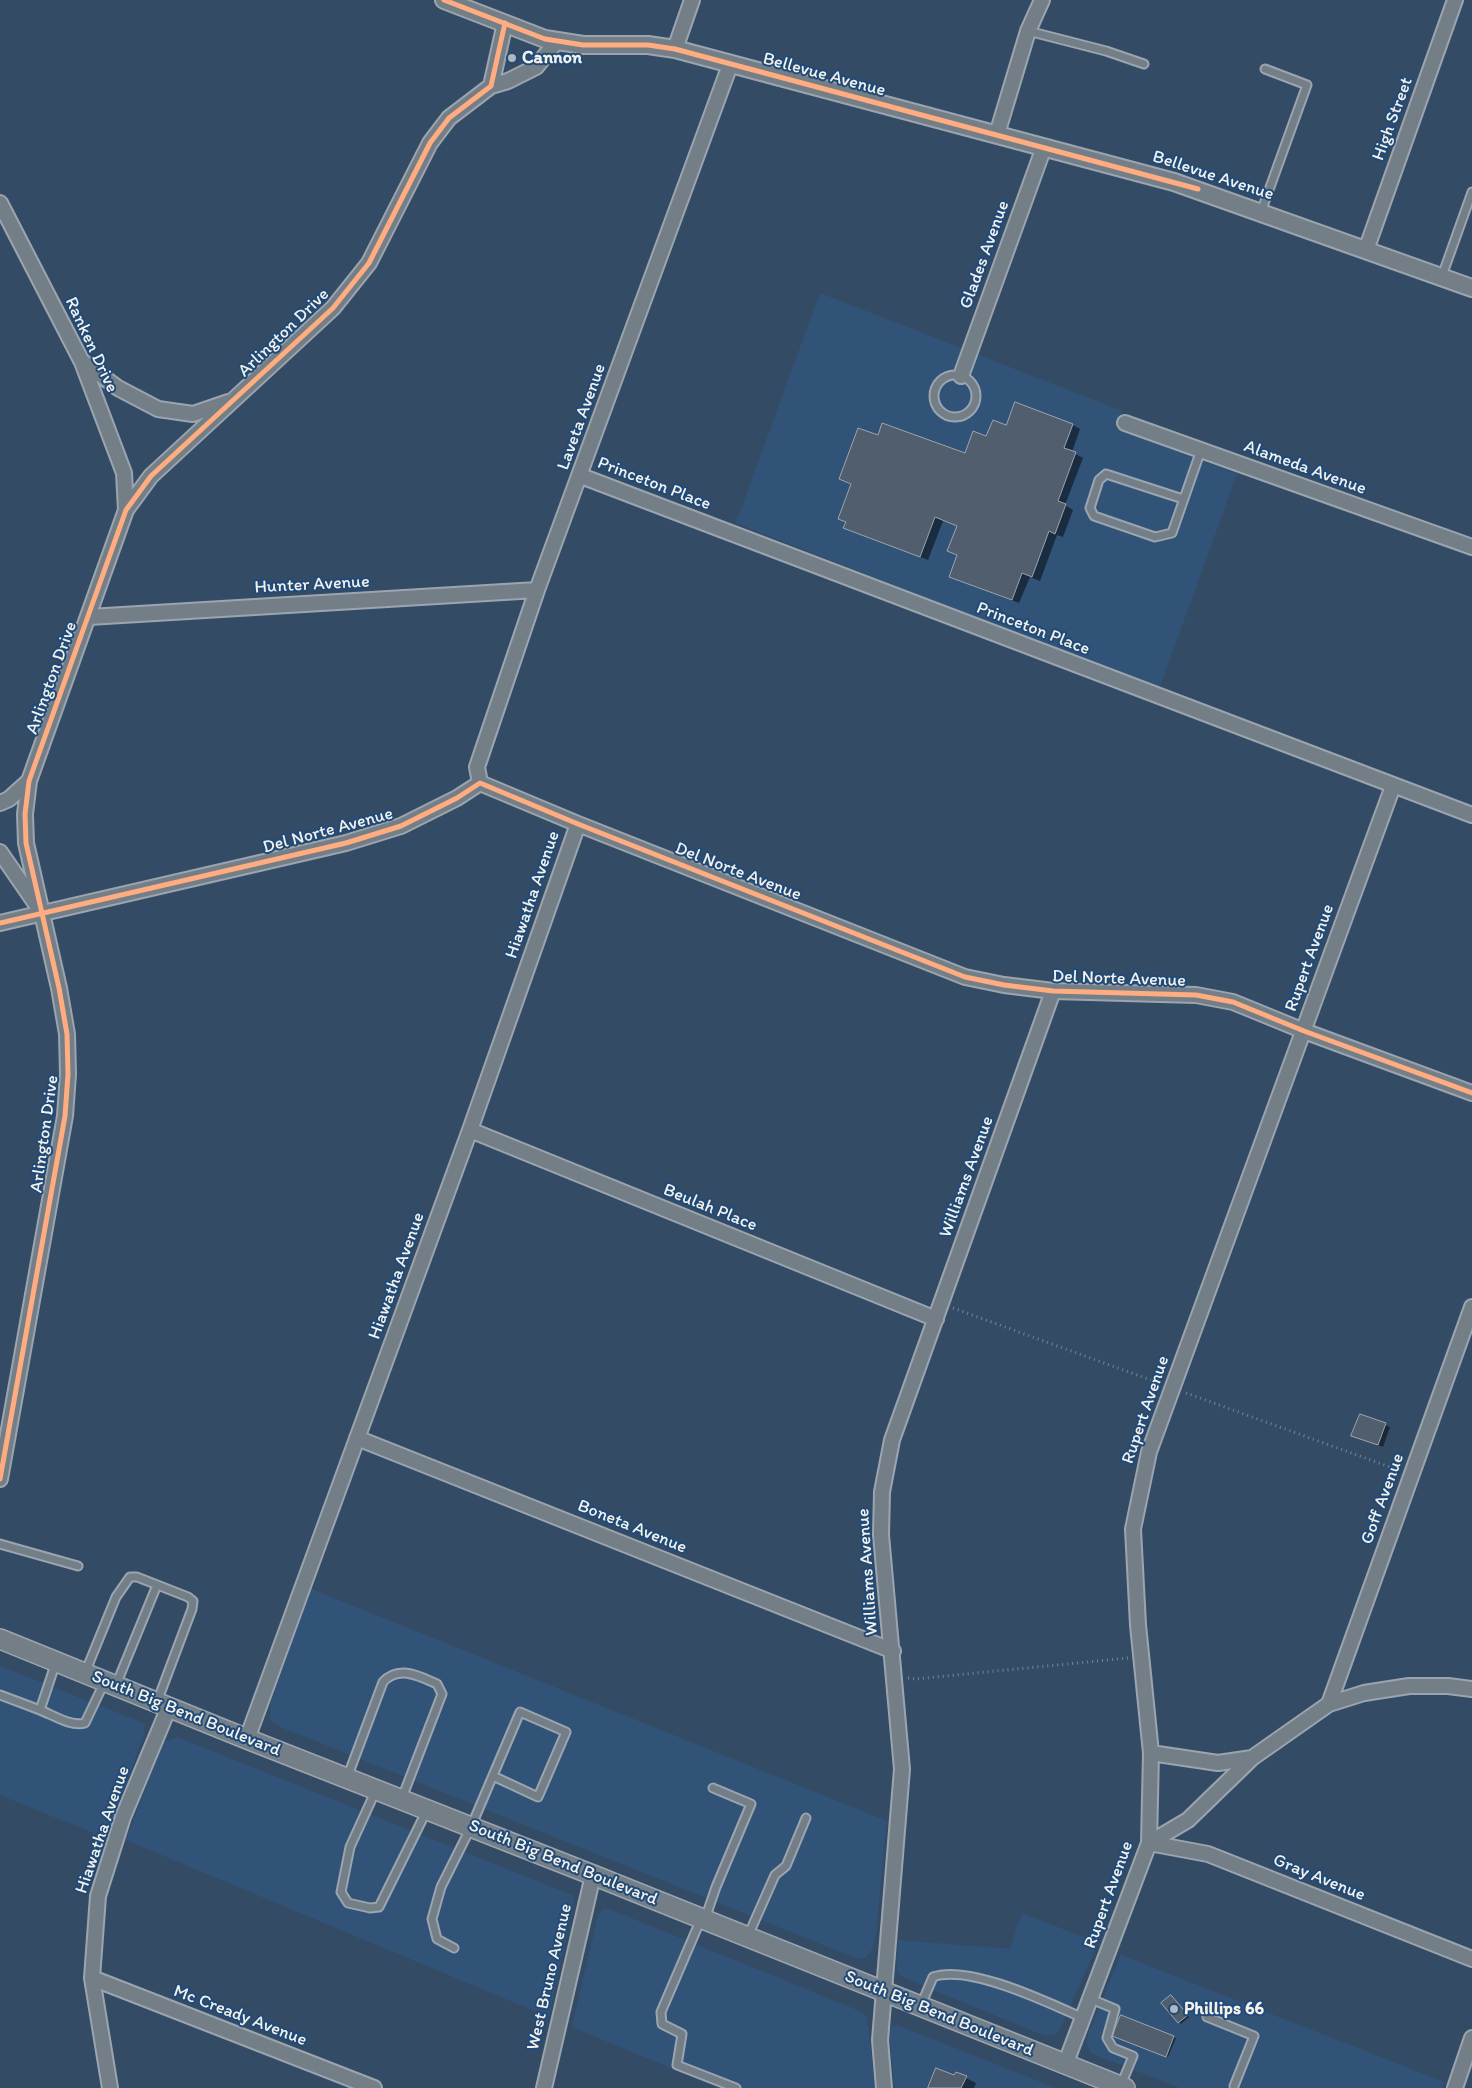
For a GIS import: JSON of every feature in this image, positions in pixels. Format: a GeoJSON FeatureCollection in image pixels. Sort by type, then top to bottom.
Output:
{"type":"FeatureCollection","features":[{"type":"Feature","properties":{"kind":"main road","name":"South Big Bend Boulevard"},"geometry":{"type":"LineString","coordinates":[[0,1639],[247,1740],[593,1875],[885,1992],[1065,2065],[1099,2083],[1123,2087]]}},
{"type":"Feature","properties":{"kind":"street","name":"Bellevue Avenue"},"geometry":{"type":"LineString","coordinates":[[444,0],[545,39],[583,46],[648,45],[675,49],[1182,184],[1472,288]]}},
{"type":"Feature","properties":{"kind":"street"},"geometry":{"type":"LineString","coordinates":[[675,49],[692,0]]}},
{"type":"Feature","properties":{"kind":"street"},"geometry":{"type":"LineString","coordinates":[[997,134],[1028,31],[1042,0]]}},
{"type":"Feature","properties":{"kind":"street","name":"High Street"},"geometry":{"type":"LineString","coordinates":[[1366,250],[1455,0]]}},
{"type":"Feature","properties":{"kind":"street"},"geometry":{"type":"LineString","coordinates":[[491,86],[505,23]]}},
{"type":"Feature","properties":{"kind":"street","name":"Arlington Drive"},"geometry":{"type":"LineString","coordinates":[[0,1479],[64,1116],[68,1074],[67,1034],[43,915],[26,843],[25,814],[29,781],[89,618],[126,510],[151,476],[333,308],[350,290],[368,263],[430,143],[449,118],[491,86],[508,81],[536,67],[557,41]]}},
{"type":"Feature","properties":{"kind":"street","name":"Laveta Avenue"},"geometry":{"type":"LineString","coordinates":[[480,783],[477,767],[537,590],[581,476],[730,65]]}},
{"type":"Feature","properties":{"kind":"street","name":"Glades Avenue"},"geometry":{"type":"LineString","coordinates":[[961,376],[1044,147]]}},
{"type":"Feature","properties":{"kind":"street","name":"Ranken Drive"},"geometry":{"type":"LineString","coordinates":[[0,203],[82,362],[124,473],[126,510]]}},
{"type":"Feature","properties":{"kind":"street","name":"Arlington Drive"},"geometry":{"type":"LineString","coordinates":[[82,362],[118,388],[158,409],[193,414],[235,399]]}},
{"type":"Feature","properties":{"kind":"street","name":"Alameda Avenue"},"geometry":{"type":"LineString","coordinates":[[1125,423],[1472,547]]}},
{"type":"Feature","properties":{"kind":"street","name":"Princeton Place"},"geometry":{"type":"LineString","coordinates":[[581,476],[1472,815]]}},
{"type":"Feature","properties":{"kind":"street","name":"Hunter Avenue"},"geometry":{"type":"LineString","coordinates":[[89,618],[537,590]]}},
{"type":"Feature","properties":{"kind":"street"},"geometry":{"type":"LineString","coordinates":[[0,803],[9,799],[29,781]]}},
{"type":"Feature","properties":{"kind":"street","name":"Del Norte Avenue"},"geometry":{"type":"LineString","coordinates":[[0,923],[43,915],[346,842],[401,826],[458,798],[480,783],[496,792],[965,976],[1004,986],[1053,991],[1196,995],[1233,1002],[1304,1031],[1472,1093]]}},
{"type":"Feature","properties":{"kind":"street","name":"Rupert Avenue"},"geometry":{"type":"LineString","coordinates":[[1065,2065],[1092,1999],[1149,1843],[1151,1752],[1137,1608],[1133,1529],[1149,1452],[1393,786]]}},
{"type":"Feature","properties":{"kind":"street","name":"Hiawatha Avenue"},"geometry":{"type":"LineString","coordinates":[[247,1740],[470,1130],[578,824]]}},
{"type":"Feature","properties":{"kind":"street"},"geometry":{"type":"LineString","coordinates":[[0,852],[43,915]]}},
{"type":"Feature","properties":{"kind":"street","name":"Williams Avenue"},"geometry":{"type":"LineString","coordinates":[[884,2088],[880,2040],[902,1769],[893,1674],[893,1651],[881,1535],[882,1492],[892,1440],[1053,991]]}},
{"type":"Feature","properties":{"kind":"street","name":"Beulah Place"},"geometry":{"type":"LineString","coordinates":[[470,1130],[936,1319]]}},
{"type":"Feature","properties":{"kind":"street","name":"Goff Avenue"},"geometry":{"type":"LineString","coordinates":[[1329,1704],[1472,1307]]}},
{"type":"Feature","properties":{"kind":"street","name":"Boneta Avenue"},"geometry":{"type":"LineString","coordinates":[[358,1438],[893,1651]]}},
{"type":"Feature","properties":{"kind":"street"},"geometry":{"type":"LineString","coordinates":[[1149,1843],[1188,1820],[1252,1758],[1329,1704],[1364,1693],[1409,1686],[1448,1686],[1472,1689]]}},
{"type":"Feature","properties":{"kind":"street","name":"Hiawatha Avenue"},"geometry":{"type":"LineString","coordinates":[[110,2088],[92,1978],[98,1896],[123,1817],[163,1705]]}},
{"type":"Feature","properties":{"kind":"street"},"geometry":{"type":"LineString","coordinates":[[1151,1752],[1193,1761],[1218,1763],[1252,1758]]}},
{"type":"Feature","properties":{"kind":"street","name":"Gray Avenue"},"geometry":{"type":"LineString","coordinates":[[1149,1843],[1208,1854],[1472,1959]]}},
{"type":"Feature","properties":{"kind":"street","name":"West Bruno Avenue"},"geometry":{"type":"LineString","coordinates":[[544,2088],[593,1875]]}},
{"type":"Feature","properties":{"kind":"street","name":"Mc Cready Avenue"},"geometry":{"type":"LineString","coordinates":[[92,1978],[374,2088]]}},
{"type":"Feature","properties":{"kind":"street"},"geometry":{"type":"LineString","coordinates":[[1455,2088],[1472,2038]]}},
{"type":"Feature","properties":{"kind":"lane"},"geometry":{"type":"LineString","coordinates":[[1028,31],[1106,51],[1144,64]]}},
{"type":"Feature","properties":{"kind":"lane"},"geometry":{"type":"LineString","coordinates":[[1261,212],[1307,85],[1265,69]]}},
{"type":"Feature","properties":{"kind":"lane"},"geometry":{"type":"LineString","coordinates":[[1441,277],[1472,192]]}},
{"type":"Feature","properties":{"kind":"lane"},"geometry":{"type":"LineString","coordinates":[[948,376],[961,376],[972,384],[975,391],[974,405],[965,415],[951,418],[939,411],[935,405],[934,391],[941,380],[948,376]]}},
{"type":"Feature","properties":{"kind":"lane"},"geometry":{"type":"LineString","coordinates":[[1184,499],[1106,474],[1098,480],[1090,508],[1094,516],[1155,537],[1172,533],[1184,499],[1201,450]]}},
{"type":"Feature","properties":{"kind":"lane"},"geometry":{"type":"LineString","coordinates":[[0,1544],[78,1566]]}},
{"type":"Feature","properties":{"kind":"lane"},"geometry":{"type":"LineString","coordinates":[[85,1674],[116,1597],[130,1577],[137,1577],[192,1601],[192,1609],[163,1705]]}},
{"type":"Feature","properties":{"kind":"lane"},"geometry":{"type":"LineString","coordinates":[[0,1695],[70,1722],[85,1723],[110,1684],[157,1585]]}},
{"type":"Feature","properties":{"kind":"lane"},"geometry":{"type":"LineString","coordinates":[[40,1710],[56,1662]]}},
{"type":"Feature","properties":{"kind":"lane"},"geometry":{"type":"LineString","coordinates":[[347,1778],[383,1682],[396,1673],[406,1672],[437,1684],[442,1694],[401,1800]]}},
{"type":"Feature","properties":{"kind":"lane"},"geometry":{"type":"LineString","coordinates":[[454,1948],[437,1939],[432,1919],[441,1887],[471,1827],[520,1712],[566,1732],[538,1797],[493,1776]]}},
{"type":"Feature","properties":{"kind":"lane"},"geometry":{"type":"LineString","coordinates":[[713,1788],[751,1804],[703,1919],[661,2012],[662,2024],[682,2034],[677,2065],[736,2088]]}},
{"type":"Feature","properties":{"kind":"lane"},"geometry":{"type":"LineString","coordinates":[[376,1790],[350,1847],[341,1892],[348,1903],[370,1908],[378,1907],[427,1810]]}},
{"type":"Feature","properties":{"kind":"lane"},"geometry":{"type":"LineString","coordinates":[[748,1937],[774,1875],[786,1866],[806,1818]]}},
{"type":"Feature","properties":{"kind":"lane"},"geometry":{"type":"LineString","coordinates":[[921,2007],[933,1976],[940,1974],[976,1978],[1016,1989],[1084,2018]]}},
{"type":"Feature","properties":{"kind":"lane"},"geometry":{"type":"LineString","coordinates":[[1092,1999],[1115,2008],[1107,2038],[1113,2048],[1133,2056],[1123,2087]]}},
{"type":"Feature","properties":{"kind":"lane"},"geometry":{"type":"LineString","coordinates":[[1207,2018],[1254,2036],[1235,2087]]}},
{"type":"Feature","properties":{"kind":"path"},"geometry":{"type":"LineString","coordinates":[[893,1674],[914,1679],[1143,1656]]}},
{"type":"Feature","properties":{"kind":"shaded area"},"geometry":{"type":"Polygon","coordinates":[[[820,293],[1122,411],[1115,428],[1237,474],[1159,689],[736,523],[820,293]]]}},
{"type":"Feature","properties":{"kind":"shaded area"},"geometry":{"type":"Polygon","coordinates":[[[311,1589],[887,1821],[875,1941],[871,1951],[865,1958],[858,1959],[276,1725],[270,1720],[270,1704],[311,1589]]]}},
{"type":"Feature","properties":{"kind":"shaded area"},"geometry":{"type":"Polygon","coordinates":[[[0,1666],[144,1725],[144,1734],[106,1838],[0,1795],[0,1666]]]}},
{"type":"Feature","properties":{"kind":"shaded area"},"geometry":{"type":"Polygon","coordinates":[[[177,1737],[572,1895],[574,1900],[549,2017],[126,1840],[164,1742],[177,1737]]]}},
{"type":"Feature","properties":{"kind":"shaded area"},"geometry":{"type":"Polygon","coordinates":[[[603,1909],[609,1909],[862,2012],[867,2017],[875,2088],[719,2088],[572,2027],[598,1916],[603,1909]]]}},
{"type":"Feature","properties":{"kind":"shaded area"},"geometry":{"type":"Polygon","coordinates":[[[1022,1913],[1098,1943],[1061,2027],[1055,2035],[1045,2036],[899,1974],[897,1968],[898,1940],[1010,1949],[1022,1913]]]}},
{"type":"Feature","properties":{"kind":"shaded area"},"geometry":{"type":"Polygon","coordinates":[[[1121,1955],[1444,2082],[1442,2088],[1180,2088],[1091,2053],[1086,2042],[1089,2032],[1121,1955]]]}},
{"type":"Feature","properties":{"kind":"shaded area"},"geometry":{"type":"Polygon","coordinates":[[[897,2025],[1056,2088],[895,2088],[889,2034],[891,2027],[897,2025]]]}},
{"type":"Feature","properties":{"kind":"building"},"geometry":{"type":"Polygon","coordinates":[[[1015,402],[1073,424],[1064,448],[1076,452],[1058,501],[1066,504],[1055,534],[1049,531],[1032,577],[1022,573],[1012,600],[949,577],[957,555],[947,551],[957,526],[935,517],[920,557],[843,528],[846,522],[838,519],[851,484],[839,479],[858,428],[878,435],[882,423],[965,453],[973,431],[986,436],[993,420],[1006,425],[1015,402]]]}},
{"type":"Feature","properties":{"kind":"building"},"geometry":{"type":"Polygon","coordinates":[[[1360,1414],[1386,1423],[1378,1445],[1351,1436],[1360,1414]]]}},
{"type":"Feature","properties":{"kind":"building","name":"Phillips 66"},"geometry":{"type":"Polygon","coordinates":[[[1171,1995],[1188,2015],[1178,2023],[1161,2003],[1171,1995]]]}},
{"type":"Feature","properties":{"kind":"building"},"geometry":{"type":"Polygon","coordinates":[[[1121,2015],[1174,2036],[1166,2057],[1112,2036],[1121,2015]]]}},
{"type":"Feature","properties":{"kind":"building"},"geometry":{"type":"Polygon","coordinates":[[[936,2068],[954,2075],[956,2072],[967,2076],[961,2088],[928,2088],[936,2068]]]}},
{"type":"Feature","properties":{"kind":"cycle path"},"geometry":{"type":"LineString","coordinates":[[444,0],[545,39],[583,45],[648,45],[675,49],[1198,189]]}},
{"type":"Feature","properties":{"kind":"cycle path"},"geometry":{"type":"LineString","coordinates":[[0,1479],[65,1116],[68,1074],[67,1034],[59,988],[26,843],[25,814],[29,781],[126,510],[151,476],[333,308],[369,263],[430,143],[449,118],[491,86],[505,23]]}},
{"type":"Feature","properties":{"kind":"cycle path"},"geometry":{"type":"LineString","coordinates":[[0,923],[346,843],[401,826],[457,798],[480,783],[578,824],[965,977],[1004,985],[1053,991],[1196,995],[1233,1002],[1304,1031],[1472,1093]]}},
{"type":"Feature","properties":{"kind":"place","name":"Cannon"},"geometry":{"type":"Point","coordinates":[512,58]}},
{"type":"Feature","properties":{"kind":"place","name":"Phillips 66"},"geometry":{"type":"Point","coordinates":[1174,2009]}}]}
